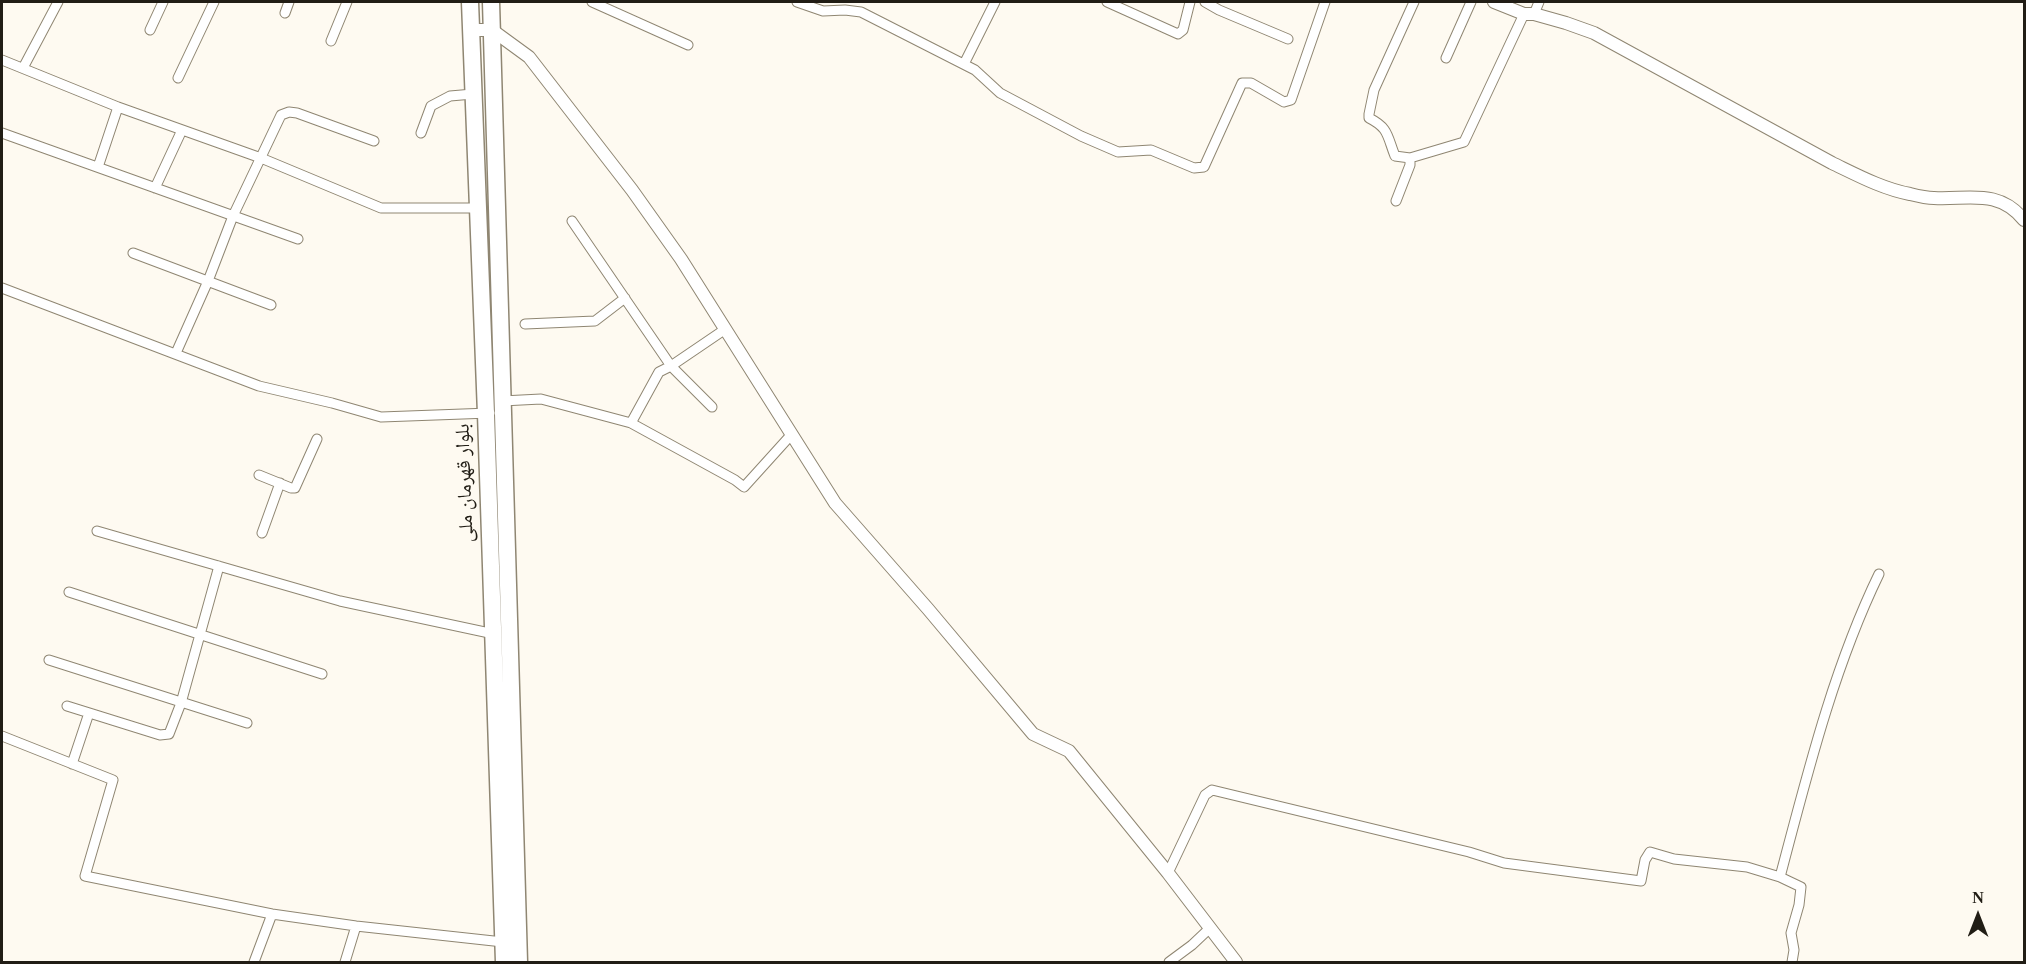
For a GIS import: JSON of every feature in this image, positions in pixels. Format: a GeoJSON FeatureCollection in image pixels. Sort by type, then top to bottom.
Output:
{"type":"FeatureCollection","features":[{"type":"Feature","properties":{"kind":"highway","name":"بلوار قهرمان ملی"},"geometry":{"type":"LineString","coordinates":[[470,2],[480,208],[482,334],[496,409]]}},
{"type":"Feature","properties":{"kind":"highway","name":"بلوار قهرمان ملی"},"geometry":{"type":"LineString","coordinates":[[491,2],[504,963]]}},
{"type":"Feature","properties":{"kind":"highway","name":"بلوار قهرمان ملی"},"geometry":{"type":"LineString","coordinates":[[501,635],[519,963]]}},
{"type":"Feature","properties":{"kind":"street"},"geometry":{"type":"LineString","coordinates":[[23,68],[58,2]]}},
{"type":"Feature","properties":{"kind":"street"},"geometry":{"type":"LineString","coordinates":[[150,30],[163,2]]}},
{"type":"Feature","properties":{"kind":"street"},"geometry":{"type":"LineString","coordinates":[[178,78],[214,2]]}},
{"type":"Feature","properties":{"kind":"street"},"geometry":{"type":"LineString","coordinates":[[285,13],[289,2]]}},
{"type":"Feature","properties":{"kind":"street"},"geometry":{"type":"LineString","coordinates":[[331,41],[346,2]]}},
{"type":"Feature","properties":{"kind":"street"},"geometry":{"type":"LineString","coordinates":[[592,2],[688,45]]}},
{"type":"Feature","properties":{"kind":"street"},"geometry":{"type":"LineString","coordinates":[[797,2],[822,11],[861,12],[975,70],[1000,93],[1090,140],[1118,152],[1151,150],[1194,168],[1204,167],[1242,82],[1251,83],[1284,102],[1291,100],[1324,2]]}},
{"type":"Feature","properties":{"kind":"street"},"geometry":{"type":"LineString","coordinates":[[964,64],[995,2]]}},
{"type":"Feature","properties":{"kind":"street"},"geometry":{"type":"LineString","coordinates":[[1107,2],[1178,34],[1183,30],[1190,2]]}},
{"type":"Feature","properties":{"kind":"street"},"geometry":{"type":"LineString","coordinates":[[1205,2],[1288,39]]}},
{"type":"Feature","properties":{"kind":"street"},"geometry":{"type":"LineString","coordinates":[[1414,2],[1374,90],[1369,114],[1369,118],[1382,124],[1395,156],[1410,158],[1464,142],[1529,14],[1539,2]]}},
{"type":"Feature","properties":{"kind":"street"},"geometry":{"type":"LineString","coordinates":[[1446,58],[1471,2]]}},
{"type":"Feature","properties":{"kind":"street"},"geometry":{"type":"LineString","coordinates":[[1494,2],[1529,14],[1566,22],[1594,33],[1832,164],[1865,179],[1894,190],[1934,198],[1986,197],[2018,213],[2025,220]]}},
{"type":"Feature","properties":{"kind":"street"},"geometry":{"type":"LineString","coordinates":[[472,30],[492,30],[529,57],[625,181],[681,259],[835,503],[1034,734],[1069,751],[1168,873],[1236,963]]}},
{"type":"Feature","properties":{"kind":"street"},"geometry":{"type":"LineString","coordinates":[[2,60],[118,107],[261,158],[381,208],[480,208]]}},
{"type":"Feature","properties":{"kind":"street"},"geometry":{"type":"LineString","coordinates":[[420,133],[431,106],[450,96],[473,94]]}},
{"type":"Feature","properties":{"kind":"street"},"geometry":{"type":"LineString","coordinates":[[98,167],[118,107]]}},
{"type":"Feature","properties":{"kind":"street"},"geometry":{"type":"LineString","coordinates":[[176,353],[208,281],[233,216],[281,115],[289,112],[297,113],[374,141]]}},
{"type":"Feature","properties":{"kind":"street"},"geometry":{"type":"LineString","coordinates":[[155,188],[182,130]]}},
{"type":"Feature","properties":{"kind":"street"},"geometry":{"type":"LineString","coordinates":[[2,133],[298,238]]}},
{"type":"Feature","properties":{"kind":"street"},"geometry":{"type":"LineString","coordinates":[[1396,201],[1410,165],[1410,158]]}},
{"type":"Feature","properties":{"kind":"street"},"geometry":{"type":"LineString","coordinates":[[572,221],[671,366],[712,407]]}},
{"type":"Feature","properties":{"kind":"street"},"geometry":{"type":"LineString","coordinates":[[133,253],[271,305]]}},
{"type":"Feature","properties":{"kind":"street"},"geometry":{"type":"LineString","coordinates":[[2,288],[258,386],[381,417],[496,409],[541,399],[631,423],[744,487],[791,435]]}},
{"type":"Feature","properties":{"kind":"street"},"geometry":{"type":"LineString","coordinates":[[525,324],[595,321],[625,298]]}},
{"type":"Feature","properties":{"kind":"street"},"geometry":{"type":"LineString","coordinates":[[631,423],[659,372],[724,330]]}},
{"type":"Feature","properties":{"kind":"street"},"geometry":{"type":"LineString","coordinates":[[259,474],[295,488],[317,439]]}},
{"type":"Feature","properties":{"kind":"street"},"geometry":{"type":"LineString","coordinates":[[262,533],[280,483]]}},
{"type":"Feature","properties":{"kind":"street"},"geometry":{"type":"LineString","coordinates":[[97,531],[340,601],[501,635]]}},
{"type":"Feature","properties":{"kind":"street"},"geometry":{"type":"LineString","coordinates":[[67,706],[160,735],[169,734],[219,566]]}},
{"type":"Feature","properties":{"kind":"street"},"geometry":{"type":"LineString","coordinates":[[1780,877],[1833,690],[1863,607],[1879,574]]}},
{"type":"Feature","properties":{"kind":"street"},"geometry":{"type":"LineString","coordinates":[[69,592],[322,674]]}},
{"type":"Feature","properties":{"kind":"street"},"geometry":{"type":"LineString","coordinates":[[49,660],[247,723]]}},
{"type":"Feature","properties":{"kind":"street"},"geometry":{"type":"LineString","coordinates":[[72,764],[89,713]]}},
{"type":"Feature","properties":{"kind":"street"},"geometry":{"type":"LineString","coordinates":[[2,736],[113,780],[85,876],[272,914],[356,926],[503,942]]}},
{"type":"Feature","properties":{"kind":"street"},"geometry":{"type":"LineString","coordinates":[[1168,873],[1205,795],[1212,790],[1504,862],[1641,880],[1645,860],[1650,852],[1674,859],[1747,867],[1780,877],[1801,887],[1799,905],[1791,933],[1794,950],[1792,963]]}},
{"type":"Feature","properties":{"kind":"street"},"geometry":{"type":"LineString","coordinates":[[254,963],[272,914]]}},
{"type":"Feature","properties":{"kind":"street"},"geometry":{"type":"LineString","coordinates":[[345,963],[356,926]]}},
{"type":"Feature","properties":{"kind":"street"},"geometry":{"type":"LineString","coordinates":[[1169,963],[1210,928]]}}]}
